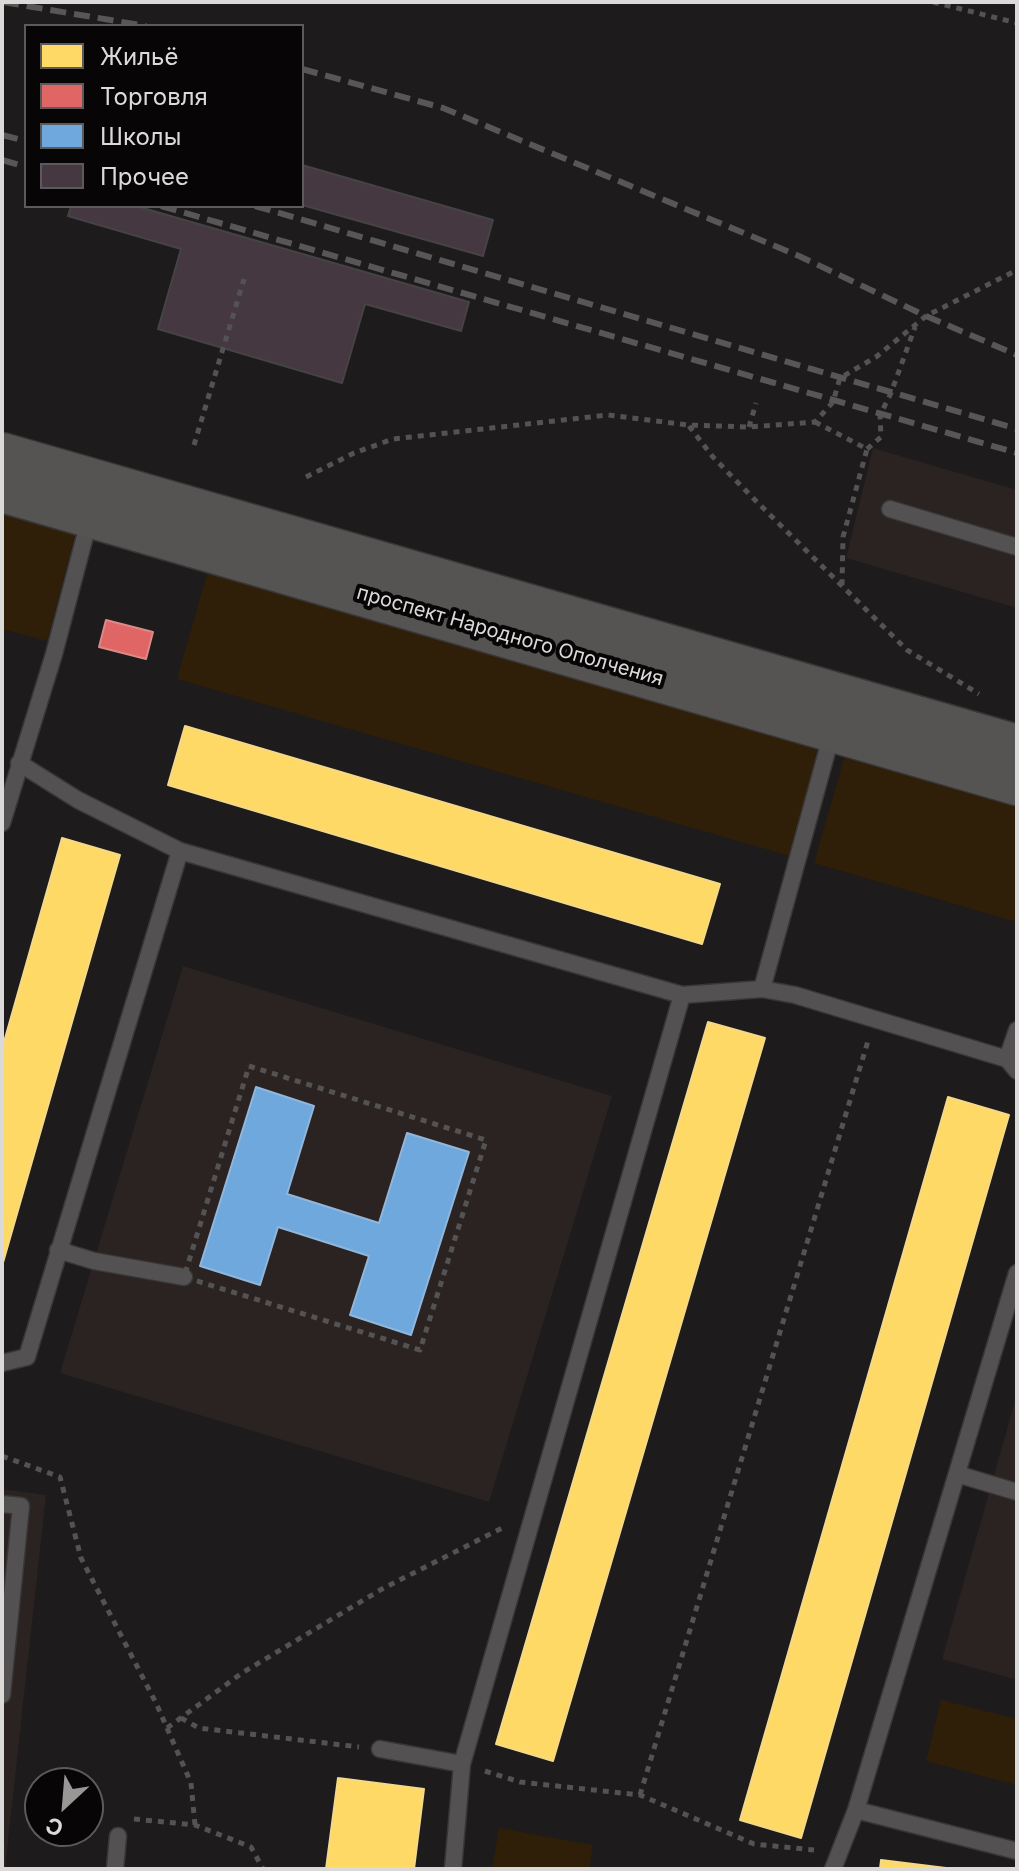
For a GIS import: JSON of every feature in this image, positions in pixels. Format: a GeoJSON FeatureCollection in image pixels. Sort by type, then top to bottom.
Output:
{"type":"FeatureCollection","features":[{"type":"Feature","properties":{"kind":"main road","name":"проспект Народного Ополчения"},"geometry":{"type":"LineString","coordinates":[[2,455],[1017,747]]}},
{"type":"Feature","properties":{"kind":"main road","name":"проспект Народного Ополчения"},"geometry":{"type":"LineString","coordinates":[[2,490],[1017,783]]}},
{"type":"Feature","properties":{"kind":"lane"},"geometry":{"type":"LineString","coordinates":[[890,509],[1017,547]]}},
{"type":"Feature","properties":{"kind":"lane"},"geometry":{"type":"LineString","coordinates":[[2,823],[12,774],[54,654],[91,515]]}},
{"type":"Feature","properties":{"kind":"lane"},"geometry":{"type":"LineString","coordinates":[[762,989],[833,729]]}},
{"type":"Feature","properties":{"kind":"lane"},"geometry":{"type":"LineString","coordinates":[[12,774],[78,800],[180,851],[682,995],[762,989],[874,1019],[1012,1065],[1017,1030]]}},
{"type":"Feature","properties":{"kind":"lane"},"geometry":{"type":"LineString","coordinates":[[2,1363],[27,1357],[180,851]]}},
{"type":"Feature","properties":{"kind":"lane"},"geometry":{"type":"LineString","coordinates":[[453,1869],[462,1764],[682,995]]}},
{"type":"Feature","properties":{"kind":"lane"},"geometry":{"type":"LineString","coordinates":[[58,1250],[94,1261],[184,1277]]}},
{"type":"Feature","properties":{"kind":"lane"},"geometry":{"type":"LineString","coordinates":[[836,1861],[856,1810],[1017,1273]]}},
{"type":"Feature","properties":{"kind":"lane"},"geometry":{"type":"LineString","coordinates":[[957,1474],[1017,1492]]}},
{"type":"Feature","properties":{"kind":"lane"},"geometry":{"type":"LineString","coordinates":[[2,1504],[21,1506],[2,1695]]}},
{"type":"Feature","properties":{"kind":"lane"},"geometry":{"type":"LineString","coordinates":[[380,1749],[462,1764]]}},
{"type":"Feature","properties":{"kind":"lane"},"geometry":{"type":"LineString","coordinates":[[856,1810],[1017,1851]]}},
{"type":"Feature","properties":{"kind":"lane"},"geometry":{"type":"LineString","coordinates":[[115,1869],[118,1836]]}},
{"type":"Feature","properties":{"kind":"path"},"geometry":{"type":"LineString","coordinates":[[933,2],[1017,23]]}},
{"type":"Feature","properties":{"kind":"path"},"geometry":{"type":"LineString","coordinates":[[815,422],[833,402],[840,378],[876,357],[916,324],[1017,270]]}},
{"type":"Feature","properties":{"kind":"path"},"geometry":{"type":"LineString","coordinates":[[194,445],[244,279]]}},
{"type":"Feature","properties":{"kind":"path"},"geometry":{"type":"LineString","coordinates":[[842,587],[843,537],[867,449],[881,437],[880,415],[916,324]]}},
{"type":"Feature","properties":{"kind":"path"},"geometry":{"type":"LineString","coordinates":[[749,427],[756,403]]}},
{"type":"Feature","properties":{"kind":"path"},"geometry":{"type":"LineString","coordinates":[[306,477],[354,453],[393,439],[608,415],[688,425],[749,427],[815,422],[867,449]]}},
{"type":"Feature","properties":{"kind":"path"},"geometry":{"type":"LineString","coordinates":[[688,425],[713,457],[907,650],[987,698]]}},
{"type":"Feature","properties":{"kind":"path"},"geometry":{"type":"LineString","coordinates":[[640,1795],[874,1019]]}},
{"type":"Feature","properties":{"kind":"path"},"geometry":{"type":"LineString","coordinates":[[249,1066],[486,1140],[420,1350],[184,1277],[249,1066]]}},
{"type":"Feature","properties":{"kind":"path"},"geometry":{"type":"LineString","coordinates":[[2,1456],[60,1477],[81,1558],[167,1728],[191,1783],[195,1825]]}},
{"type":"Feature","properties":{"kind":"path"},"geometry":{"type":"LineString","coordinates":[[167,1728],[242,1673],[382,1589],[534,1511]]}},
{"type":"Feature","properties":{"kind":"path"},"geometry":{"type":"LineString","coordinates":[[181,1718],[199,1728],[340,1747],[380,1749]]}},
{"type":"Feature","properties":{"kind":"path"},"geometry":{"type":"LineString","coordinates":[[462,1764],[520,1782],[640,1795],[754,1844],[836,1861]]}},
{"type":"Feature","properties":{"kind":"path"},"geometry":{"type":"LineString","coordinates":[[118,1836],[121,1817],[195,1825],[251,1847],[263,1869]]}},
{"type":"Feature","properties":{"kind":"shaded area"},"geometry":{"type":"Polygon","coordinates":[[[873,448],[1017,490],[1017,608],[846,558],[873,448]]]}},
{"type":"Feature","properties":{"kind":"shaded area"},"geometry":{"type":"Polygon","coordinates":[[[2,514],[75,535],[47,641],[2,629],[2,514]]]}},
{"type":"Feature","properties":{"kind":"shaded area"},"geometry":{"type":"Polygon","coordinates":[[[208,571],[821,748],[790,856],[177,679],[208,571]]]}},
{"type":"Feature","properties":{"kind":"shaded area"},"geometry":{"type":"Polygon","coordinates":[[[845,755],[1017,805],[1017,922],[814,863],[845,755]]]}},
{"type":"Feature","properties":{"kind":"shaded area"},"geometry":{"type":"Polygon","coordinates":[[[183,966],[612,1096],[489,1502],[60,1373],[183,966]]]}},
{"type":"Feature","properties":{"kind":"shaded area"},"geometry":{"type":"Polygon","coordinates":[[[1017,1394],[1017,1680],[942,1659],[1017,1394]]]}},
{"type":"Feature","properties":{"kind":"shaded area"},"geometry":{"type":"Polygon","coordinates":[[[2,1489],[46,1495],[5,1869],[2,1869],[2,1489]]]}},
{"type":"Feature","properties":{"kind":"shaded area"},"geometry":{"type":"Polygon","coordinates":[[[941,1700],[1017,1719],[1017,1785],[926,1761],[941,1700]]]}},
{"type":"Feature","properties":{"kind":"shaded area"},"geometry":{"type":"Polygon","coordinates":[[[499,1828],[593,1845],[589,1869],[492,1869],[499,1828]]]}},
{"type":"Feature","properties":{"kind":"building: Жильё"},"geometry":{"type":"Polygon","coordinates":[[[185,726],[720,884],[702,944],[168,785],[185,726]]]}},
{"type":"Feature","properties":{"kind":"building: Жильё"},"geometry":{"type":"Polygon","coordinates":[[[62,838],[120,855],[2,1266],[2,1049],[62,838]]]}},
{"type":"Feature","properties":{"kind":"building: Жильё"},"geometry":{"type":"Polygon","coordinates":[[[708,1022],[765,1038],[553,1761],[496,1744],[708,1022]]]}},
{"type":"Feature","properties":{"kind":"building: Жильё"},"geometry":{"type":"Polygon","coordinates":[[[948,1097],[1009,1115],[801,1838],[740,1820],[948,1097]]]}},
{"type":"Feature","properties":{"kind":"building: Жильё"},"geometry":{"type":"Polygon","coordinates":[[[338,1778],[424,1789],[414,1869],[326,1869],[338,1778]]]}},
{"type":"Feature","properties":{"kind":"building: Жильё"},"geometry":{"type":"Polygon","coordinates":[[[881,1860],[954,1869],[880,1869],[881,1860]]]}},
{"type":"Feature","properties":{"kind":"building: Торговля"},"geometry":{"type":"Polygon","coordinates":[[[106,620],[153,632],[146,659],[99,647],[106,620]]]}},
{"type":"Feature","properties":{"kind":"building: Школы"},"geometry":{"type":"Polygon","coordinates":[[[256,1087],[314,1106],[287,1194],[379,1223],[407,1133],[469,1152],[411,1335],[350,1315],[369,1256],[278,1227],[260,1285],[200,1266],[256,1087]]]}},
{"type":"Feature","properties":{"kind":"building: Прочее"},"geometry":{"type":"Polygon","coordinates":[[[304,166],[493,220],[483,256],[304,206],[304,166]]]}},
{"type":"Feature","properties":{"kind":"building: Прочее"},"geometry":{"type":"Polygon","coordinates":[[[70,208],[143,208],[469,302],[461,331],[365,304],[342,383],[158,329],[181,249],[68,216],[70,208]]]}},
{"type":"Feature","properties":{"kind":"railway"},"geometry":{"type":"LineString","coordinates":[[3,2],[134,24]]}},
{"type":"Feature","properties":{"kind":"railway"},"geometry":{"type":"LineString","coordinates":[[304,70],[443,108],[799,256],[1017,355]]}},
{"type":"Feature","properties":{"kind":"railway"},"geometry":{"type":"LineString","coordinates":[[2,135],[24,140]]}},
{"type":"Feature","properties":{"kind":"railway"},"geometry":{"type":"LineString","coordinates":[[2,160],[24,166]]}},
{"type":"Feature","properties":{"kind":"railway"},"geometry":{"type":"LineString","coordinates":[[168,208],[1017,453]]}},
{"type":"Feature","properties":{"kind":"railway"},"geometry":{"type":"LineString","coordinates":[[262,208],[1017,429]]}}]}
